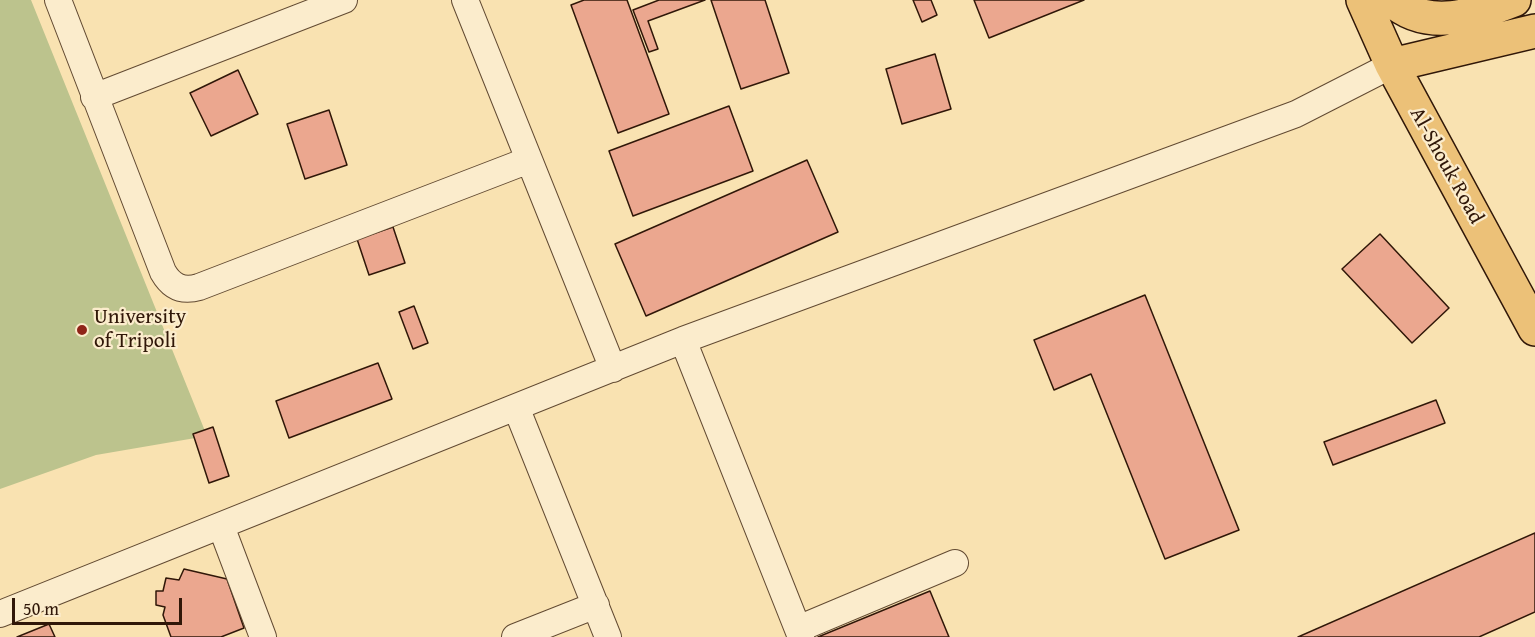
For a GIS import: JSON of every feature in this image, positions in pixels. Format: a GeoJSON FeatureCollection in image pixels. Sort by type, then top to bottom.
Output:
{"type":"FeatureCollection","features":[{"type":"Feature","properties":{"kind":"main road","name":"Al-Shouk Road"},"geometry":{"type":"LineString","coordinates":[[1363,0],[1392,65],[1535,329]]}},
{"type":"Feature","properties":{"kind":"main road"},"geometry":{"type":"LineString","coordinates":[[1392,0],[1409,12],[1440,18],[1474,14],[1514,0]]}},
{"type":"Feature","properties":{"kind":"main road"},"geometry":{"type":"LineString","coordinates":[[1392,65],[1535,31]]}},
{"type":"Feature","properties":{"kind":"street"},"geometry":{"type":"LineString","coordinates":[[58,0],[163,272],[172,284],[186,289],[198,287],[529,160]]}},
{"type":"Feature","properties":{"kind":"street"},"geometry":{"type":"LineString","coordinates":[[94,97],[344,0]]}},
{"type":"Feature","properties":{"kind":"street"},"geometry":{"type":"LineString","coordinates":[[465,0],[613,369]]}},
{"type":"Feature","properties":{"kind":"street"},"geometry":{"type":"LineString","coordinates":[[0,614],[683,340],[1296,114],[1392,65]]}},
{"type":"Feature","properties":{"kind":"street"},"geometry":{"type":"LineString","coordinates":[[683,340],[800,633],[955,563]]}},
{"type":"Feature","properties":{"kind":"street"},"geometry":{"type":"LineString","coordinates":[[516,407],[608,637]]}},
{"type":"Feature","properties":{"kind":"street"},"geometry":{"type":"LineString","coordinates":[[221,526],[263,637]]}},
{"type":"Feature","properties":{"kind":"street"},"geometry":{"type":"LineString","coordinates":[[515,637],[596,605]]}},
{"type":"Feature","properties":{"kind":"green space","name":"University of Tripoli"},"geometry":{"type":"Polygon","coordinates":[[[0,0],[31,0],[207,436],[96,455],[0,489],[0,0]]]}},
{"type":"Feature","properties":{"kind":"building"},"geometry":{"type":"Polygon","coordinates":[[[584,0],[627,0],[669,114],[618,133],[571,5],[584,0]]]}},
{"type":"Feature","properties":{"kind":"building"},"geometry":{"type":"Polygon","coordinates":[[[659,0],[705,0],[648,21],[658,49],[649,52],[633,10],[659,0]]]}},
{"type":"Feature","properties":{"kind":"building"},"geometry":{"type":"Polygon","coordinates":[[[711,0],[765,0],[789,73],[741,89],[711,0]]]}},
{"type":"Feature","properties":{"kind":"building"},"geometry":{"type":"Polygon","coordinates":[[[913,0],[931,0],[937,15],[922,22],[913,0]]]}},
{"type":"Feature","properties":{"kind":"building"},"geometry":{"type":"Polygon","coordinates":[[[974,0],[1084,0],[989,38],[974,0]]]}},
{"type":"Feature","properties":{"kind":"building"},"geometry":{"type":"Polygon","coordinates":[[[935,54],[951,109],[902,124],[886,69],[935,54]]]}},
{"type":"Feature","properties":{"kind":"building"},"geometry":{"type":"Polygon","coordinates":[[[238,70],[258,114],[211,136],[190,93],[238,70]]]}},
{"type":"Feature","properties":{"kind":"building"},"geometry":{"type":"Polygon","coordinates":[[[729,106],[753,171],[633,216],[609,151],[729,106]]]}},
{"type":"Feature","properties":{"kind":"building"},"geometry":{"type":"Polygon","coordinates":[[[329,110],[347,165],[305,179],[287,124],[329,110]]]}},
{"type":"Feature","properties":{"kind":"building"},"geometry":{"type":"Polygon","coordinates":[[[807,160],[838,232],[646,316],[615,244],[807,160]]]}},
{"type":"Feature","properties":{"kind":"building"},"geometry":{"type":"Polygon","coordinates":[[[393,227],[405,263],[369,275],[357,239],[393,227]]]}},
{"type":"Feature","properties":{"kind":"building"},"geometry":{"type":"Polygon","coordinates":[[[1380,234],[1449,308],[1412,343],[1342,269],[1380,234]]]}},
{"type":"Feature","properties":{"kind":"building"},"geometry":{"type":"Polygon","coordinates":[[[1145,295],[1239,530],[1165,559],[1091,374],[1054,390],[1034,340],[1145,295]]]}},
{"type":"Feature","properties":{"kind":"building"},"geometry":{"type":"Polygon","coordinates":[[[414,306],[428,343],[413,349],[399,312],[414,306]]]}},
{"type":"Feature","properties":{"kind":"building"},"geometry":{"type":"Polygon","coordinates":[[[378,363],[392,399],[289,438],[276,401],[378,363]]]}},
{"type":"Feature","properties":{"kind":"building"},"geometry":{"type":"Polygon","coordinates":[[[1436,400],[1445,423],[1333,465],[1324,442],[1436,400]]]}},
{"type":"Feature","properties":{"kind":"building"},"geometry":{"type":"Polygon","coordinates":[[[213,427],[229,476],[209,483],[193,434],[213,427]]]}},
{"type":"Feature","properties":{"kind":"building"},"geometry":{"type":"Polygon","coordinates":[[[1535,533],[1535,612],[1479,637],[1298,637],[1535,533]]]}},
{"type":"Feature","properties":{"kind":"building"},"geometry":{"type":"Polygon","coordinates":[[[184,569],[227,579],[244,628],[221,637],[171,637],[163,615],[165,607],[156,605],[156,591],[163,591],[166,578],[179,580],[184,569]]]}},
{"type":"Feature","properties":{"kind":"building"},"geometry":{"type":"Polygon","coordinates":[[[930,591],[949,637],[818,637],[930,591]]]}},
{"type":"Feature","properties":{"kind":"building"},"geometry":{"type":"Polygon","coordinates":[[[49,624],[55,637],[17,637],[49,624]]]}},
{"type":"Feature","properties":{"kind":"place","name":"University of Tripoli"},"geometry":{"type":"Point","coordinates":[82,330]}}]}
